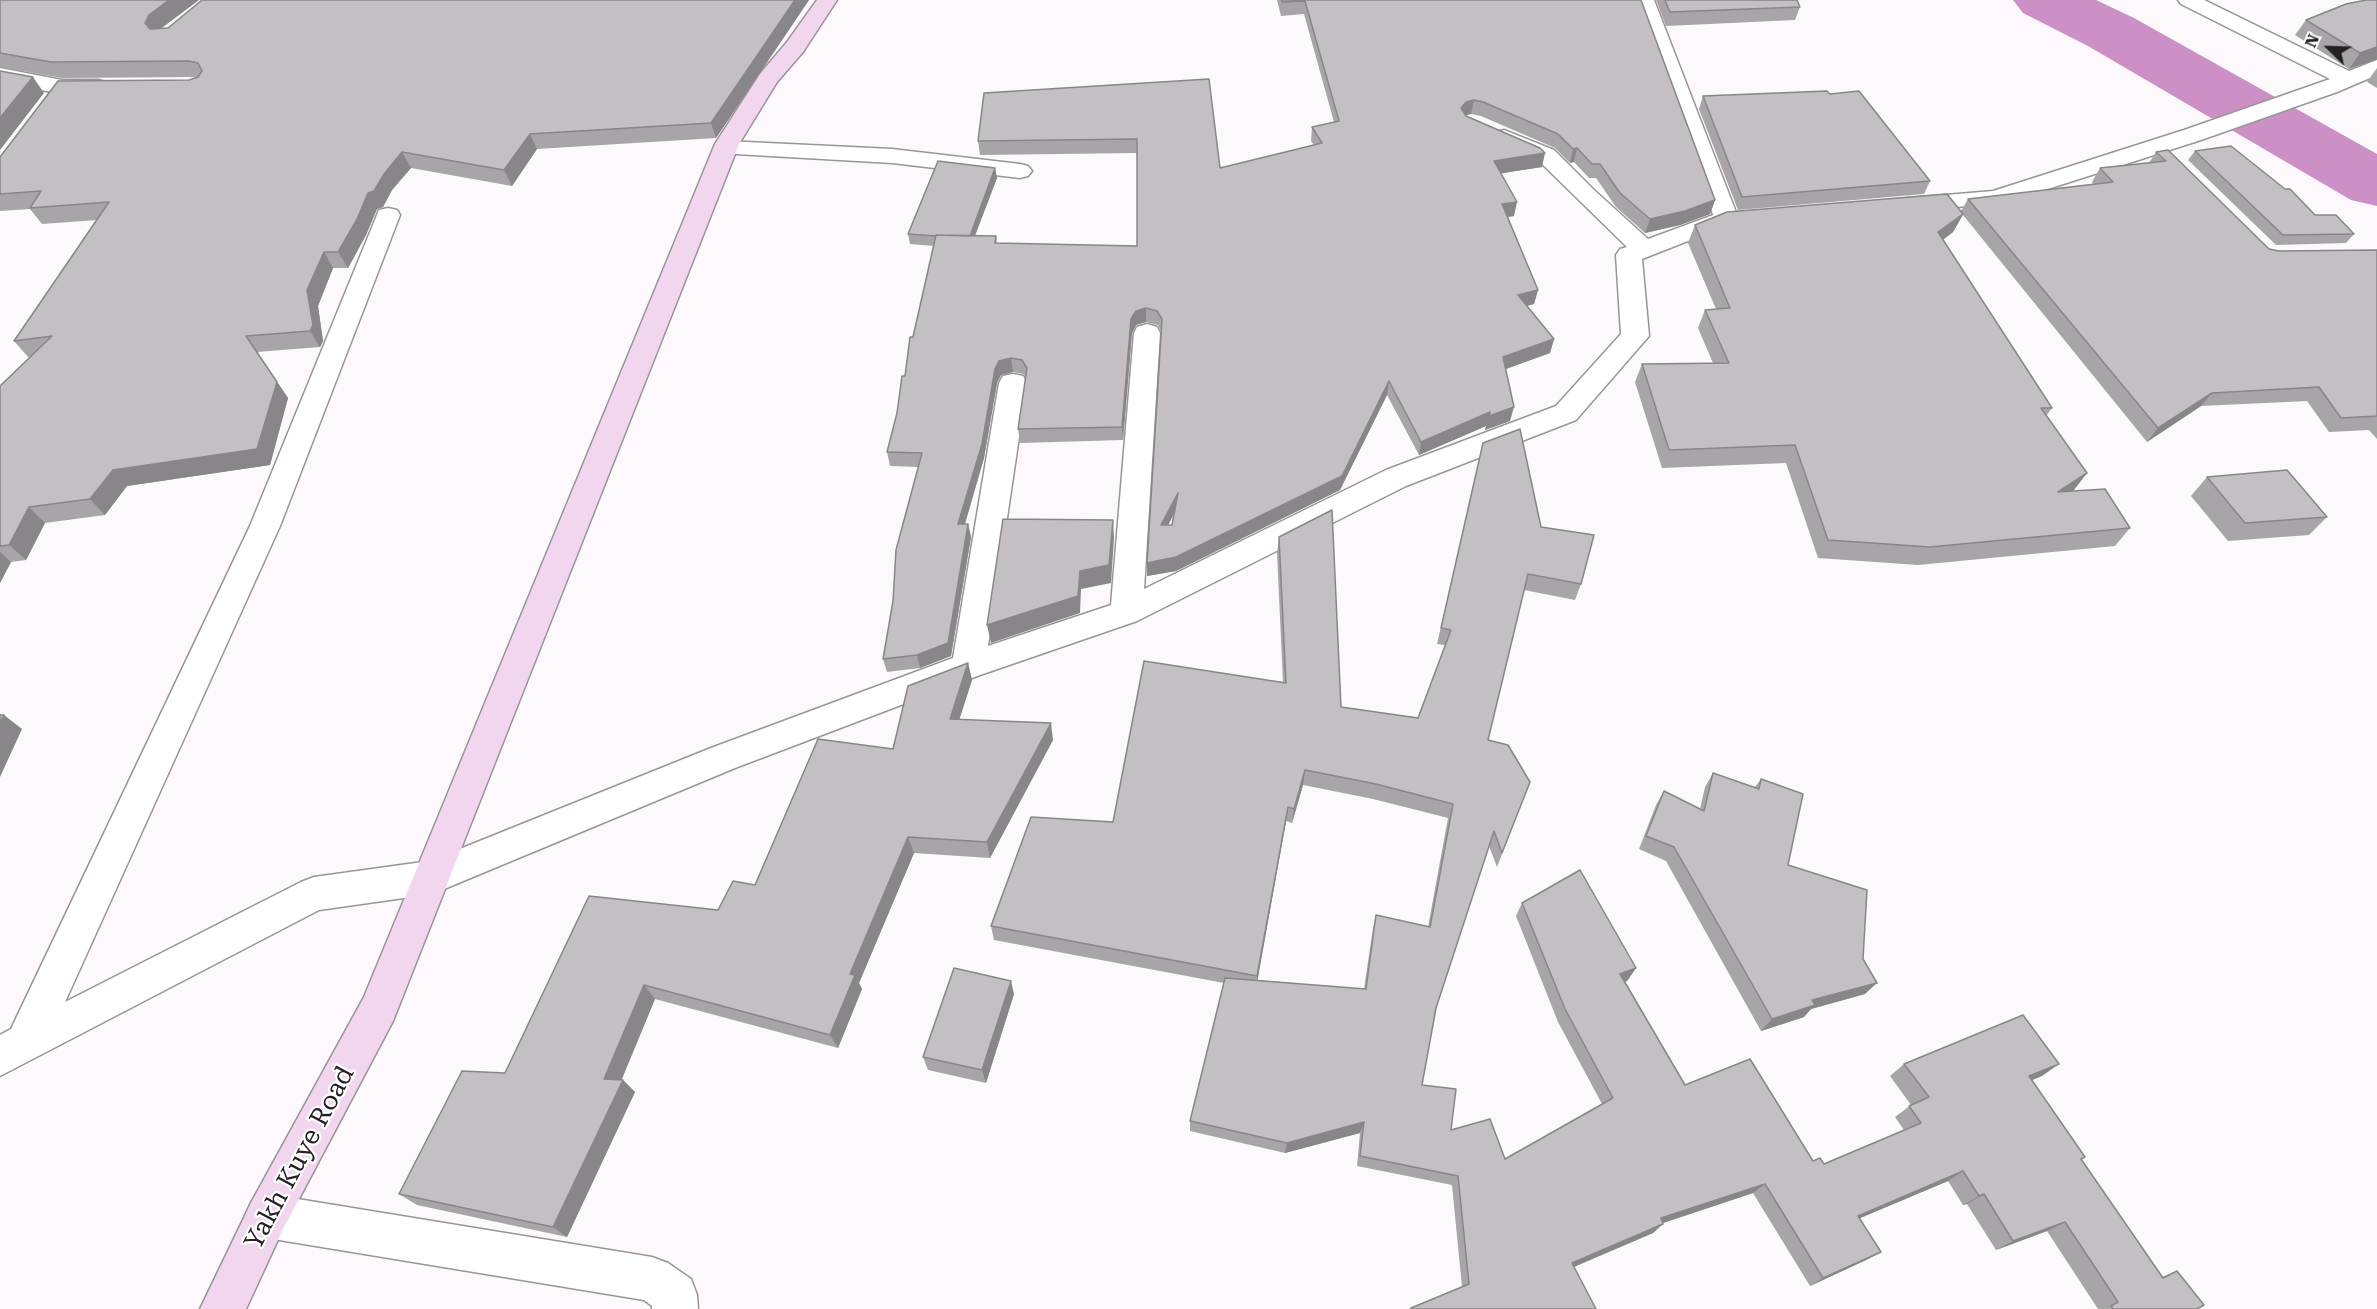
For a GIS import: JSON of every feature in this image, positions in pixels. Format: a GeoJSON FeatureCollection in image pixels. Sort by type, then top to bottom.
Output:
{"type":"FeatureCollection","features":[{"type":"Feature","properties":{"kind":"main road","name":"Yakh Kuye Road"},"geometry":{"type":"LineString","coordinates":[[223,1309],[267,1216],[379,1008],[726,148],[768,79],[795,47],[827,0]]}},
{"type":"Feature","properties":{"kind":"street"},"geometry":{"type":"LineString","coordinates":[[1644,0],[1727,220]]}},
{"type":"Feature","properties":{"kind":"street"},"geometry":{"type":"LineString","coordinates":[[2188,0],[2339,83]]}},
{"type":"Feature","properties":{"kind":"street"},"geometry":{"type":"LineString","coordinates":[[1877,207],[1995,198],[2167,155],[2194,134],[2339,83],[2377,67]]}},
{"type":"Feature","properties":{"kind":"street"},"geometry":{"type":"LineString","coordinates":[[0,75],[63,87],[119,87]]}},
{"type":"Feature","properties":{"kind":"street"},"geometry":{"type":"LineString","coordinates":[[49,105],[63,87]]}},
{"type":"Feature","properties":{"kind":"street"},"geometry":{"type":"LineString","coordinates":[[1482,128],[1546,155],[1585,195],[1644,249]]}},
{"type":"Feature","properties":{"kind":"street"},"geometry":{"type":"LineString","coordinates":[[726,148],[892,156],[1020,171]]}},
{"type":"Feature","properties":{"kind":"street"},"geometry":{"type":"LineString","coordinates":[[13,1049],[266,526],[388,215]]}},
{"type":"Feature","properties":{"kind":"street"},"geometry":{"type":"LineString","coordinates":[[13,1049],[314,894],[432,877],[723,758],[968,666],[1126,612],[1396,478],[1566,413],[1635,336],[1629,255],[1716,221],[1761,217]]}},
{"type":"Feature","properties":{"kind":"street"},"geometry":{"type":"LineString","coordinates":[[1126,612],[1147,333]]}},
{"type":"Feature","properties":{"kind":"street"},"geometry":{"type":"LineString","coordinates":[[968,666],[1013,382]]}},
{"type":"Feature","properties":{"kind":"street"},"geometry":{"type":"LineString","coordinates":[[267,1216],[652,1279],[675,1295],[675,1309]]}},
{"type":"Feature","properties":{"kind":"building"},"geometry":{"type":"Polygon","coordinates":[[[0,0],[169,0],[149,15],[145,23],[150,29],[168,28],[202,0],[795,0],[711,123],[530,134],[504,170],[402,152],[374,191],[368,193],[357,219],[338,252],[324,252],[307,290],[313,325],[310,331],[246,336],[277,382],[257,449],[113,470],[90,499],[29,507],[9,545],[0,546],[0,386],[52,336],[14,341],[109,202],[30,208],[41,191],[0,194],[0,157],[58,81],[189,80],[198,77],[202,71],[198,63],[189,61],[51,62],[0,53],[0,0]]]}},
{"type":"Feature","properties":{"kind":"building"},"geometry":{"type":"Polygon","coordinates":[[[1281,0],[1641,0],[1715,200],[1685,211],[1650,219],[1620,193],[1600,164],[1592,164],[1577,148],[1573,149],[1558,134],[1483,102],[1474,100],[1466,102],[1461,108],[1466,116],[1540,148],[1545,153],[1494,161],[1517,202],[1502,204],[1538,290],[1518,295],[1554,339],[1503,357],[1514,407],[1489,416],[1490,412],[1421,442],[1389,381],[1342,476],[1176,557],[1147,563],[1162,319],[1157,311],[1146,308],[1136,311],[1131,319],[1122,427],[1018,429],[1027,368],[1022,360],[1011,358],[999,361],[995,369],[982,444],[958,524],[968,524],[948,643],[917,655],[883,659],[893,601],[896,550],[922,453],[887,452],[897,413],[902,376],[905,376],[910,337],[913,337],[936,235],[996,236],[995,243],[1137,246],[1137,139],[978,141],[984,93],[1209,79],[1220,168],[1322,143],[1312,127],[1339,121],[1305,1],[1282,2],[1281,0]],[[1178,493],[1161,525],[1172,525],[1178,493]]]}},
{"type":"Feature","properties":{"kind":"building"},"geometry":{"type":"Polygon","coordinates":[[[1665,0],[1797,0],[1800,7],[1670,12],[1665,0]]]}},
{"type":"Feature","properties":{"kind":"building"},"geometry":{"type":"Polygon","coordinates":[[[2377,0],[2377,47],[2360,53],[2306,20],[2346,4],[2377,0]]]}},
{"type":"Feature","properties":{"kind":"building"},"geometry":{"type":"Polygon","coordinates":[[[0,71],[33,77],[0,118],[0,71]]]}},
{"type":"Feature","properties":{"kind":"building"},"geometry":{"type":"Polygon","coordinates":[[[1827,91],[1830,94],[1859,91],[1930,181],[1742,197],[1703,96],[1827,91]]]}},
{"type":"Feature","properties":{"kind":"building"},"geometry":{"type":"Polygon","coordinates":[[[2231,146],[2285,189],[2290,189],[2315,215],[2336,215],[2354,234],[2283,235],[2195,151],[2231,146]]]}},
{"type":"Feature","properties":{"kind":"building"},"geometry":{"type":"Polygon","coordinates":[[[2168,150],[2269,249],[2279,251],[2377,250],[2377,416],[2341,418],[2319,387],[2212,393],[2158,428],[1968,199],[2113,182],[2100,168],[2166,161],[2156,152],[2168,150]]]}},
{"type":"Feature","properties":{"kind":"building"},"geometry":{"type":"Polygon","coordinates":[[[938,161],[995,168],[970,236],[908,234],[938,161]]]}},
{"type":"Feature","properties":{"kind":"building"},"geometry":{"type":"Polygon","coordinates":[[[1947,194],[1963,214],[1938,232],[2052,408],[2041,408],[2087,473],[2058,492],[2105,489],[2130,528],[1930,547],[1828,540],[1795,445],[1669,450],[1642,364],[1729,363],[1705,310],[1730,308],[1695,225],[1727,212],[1947,194]]]}},
{"type":"Feature","properties":{"kind":"building"},"geometry":{"type":"Polygon","coordinates":[[[1520,429],[1541,527],[1594,535],[1581,584],[1528,574],[1488,740],[1508,745],[1530,782],[1502,853],[1494,831],[1436,1008],[1422,1085],[1456,1089],[1451,1130],[1490,1119],[1505,1159],[1613,1098],[1565,1009],[1522,903],[1580,870],[1636,968],[1620,974],[1685,1085],[1750,1059],[1813,1161],[1820,1158],[1824,1164],[1921,1123],[1909,1106],[1929,1097],[1904,1064],[2023,1015],[2059,1064],[2029,1076],[2085,1157],[2081,1159],[2163,1278],[2177,1271],[2204,1305],[2197,1309],[2113,1309],[2111,1306],[2118,1302],[2065,1222],[2013,1241],[1984,1194],[1979,1196],[1963,1171],[1858,1216],[1881,1252],[1823,1278],[1765,1184],[1661,1218],[1663,1224],[1572,1263],[1596,1309],[1411,1309],[1469,1284],[1458,1176],[1360,1156],[1364,1122],[1287,1143],[1190,1121],[1225,978],[1366,989],[1376,915],[1430,927],[1453,804],[1376,784],[1305,770],[1294,809],[1288,807],[1257,976],[991,926],[1031,817],[1113,822],[1144,661],[1286,683],[1279,537],[1332,510],[1341,707],[1418,718],[1451,630],[1441,628],[1483,443],[1520,429]]]}},
{"type":"Feature","properties":{"kind":"building"},"geometry":{"type":"Polygon","coordinates":[[[2287,470],[2327,517],[2245,523],[2207,477],[2287,470]]]}},
{"type":"Feature","properties":{"kind":"building"},"geometry":{"type":"Polygon","coordinates":[[[1003,519],[1113,520],[1109,565],[1080,571],[1078,596],[987,625],[1003,519]]]}},
{"type":"Feature","properties":{"kind":"building"},"geometry":{"type":"Polygon","coordinates":[[[968,663],[950,719],[1051,723],[987,842],[908,837],[850,974],[855,975],[830,1035],[644,985],[604,1079],[623,1080],[553,1227],[399,1194],[462,1071],[505,1073],[589,896],[718,910],[733,881],[755,885],[818,739],[893,749],[908,686],[968,663]]]}},
{"type":"Feature","properties":{"kind":"building"},"geometry":{"type":"Polygon","coordinates":[[[1713,773],[1759,789],[1761,779],[1803,794],[1788,865],[1867,890],[1863,959],[1877,983],[1812,1000],[1815,1005],[1772,1019],[1674,847],[1646,836],[1664,791],[1704,811],[1713,773]]]}},
{"type":"Feature","properties":{"kind":"building"},"geometry":{"type":"Polygon","coordinates":[[[954,968],[1011,981],[982,1070],[923,1057],[954,968]]]}},
{"type":"Feature","properties":{"kind":"waterway"},"geometry":{"type":"LineString","coordinates":[[2045,0],[2111,32],[2377,184]]}}]}
